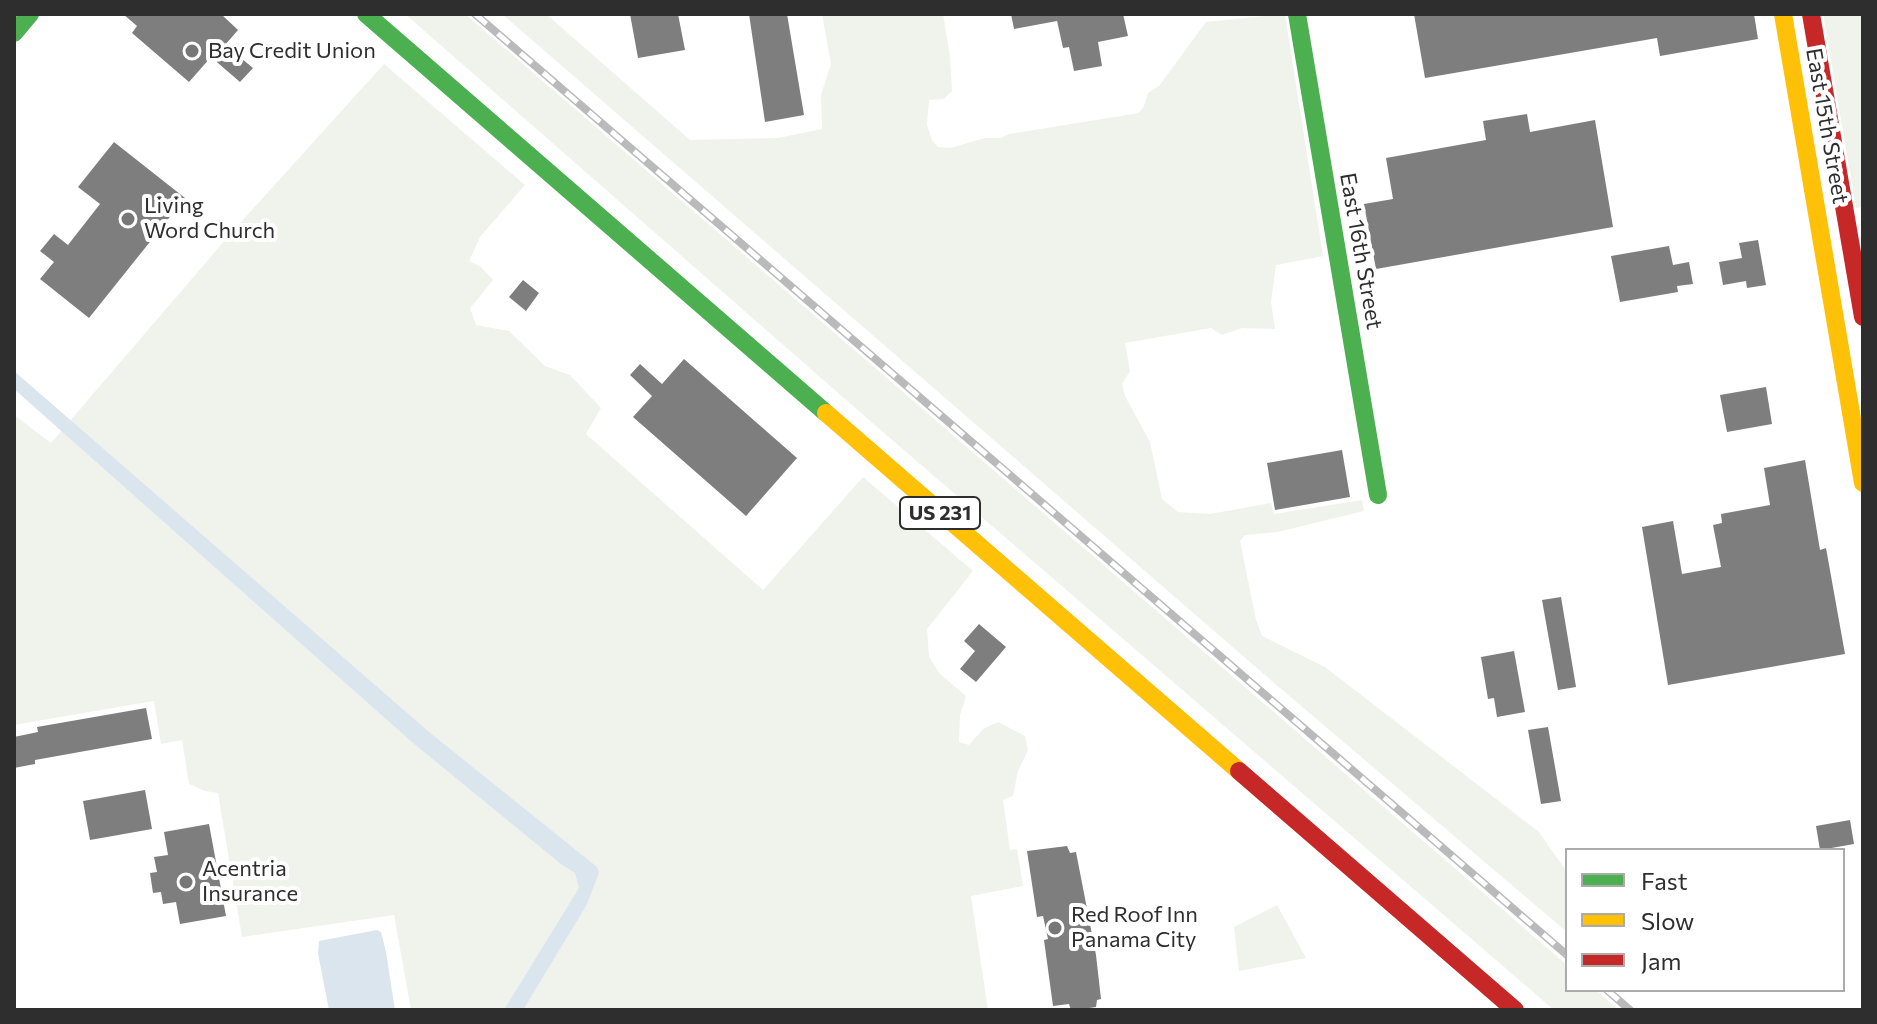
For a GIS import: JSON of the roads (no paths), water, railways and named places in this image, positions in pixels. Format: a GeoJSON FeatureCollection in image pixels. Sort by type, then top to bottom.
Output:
{"type":"FeatureCollection","features":[{"type":"Feature","properties":{"kind":"main road"},"geometry":{"type":"LineString","coordinates":[[14,33],[30,14]]}},
{"type":"Feature","properties":{"kind":"main road","name":"US 231"},"geometry":{"type":"LineString","coordinates":[[366,14],[1515,1010]]}},
{"type":"Feature","properties":{"kind":"main road","name":"East 16th Street"},"geometry":{"type":"LineString","coordinates":[[1297,14],[1378,495]]}},
{"type":"Feature","properties":{"kind":"main road","name":"East 15th Street"},"geometry":{"type":"LineString","coordinates":[[1783,14],[1858,426],[1863,483]]}},
{"type":"Feature","properties":{"kind":"main road","name":"East 15th Street"},"geometry":{"type":"LineString","coordinates":[[1811,14],[1863,317]]}},
{"type":"Feature","properties":{"kind":"main road"},"geometry":{"type":"LineString","coordinates":[[1791,60],[1818,56]]}},
{"type":"Feature","properties":{"kind":"main road"},"geometry":{"type":"LineString","coordinates":[[1821,233],[1848,228]]}},
{"type":"Feature","properties":{"kind":"railway"},"geometry":{"type":"LineString","coordinates":[[475,14],[1565,953]]}},
{"type":"Feature","properties":{"kind":"railway"},"geometry":{"type":"LineString","coordinates":[[1609,992],[1630,1010]]}},
{"type":"Feature","properties":{"kind":"place","name":"Bay Credit Union"},"geometry":{"type":"Point","coordinates":[192,51]}},
{"type":"Feature","properties":{"kind":"place","name":"Living Word Church"},"geometry":{"type":"Point","coordinates":[128,219]}},
{"type":"Feature","properties":{"kind":"place","name":"Acentria Insurance"},"geometry":{"type":"Point","coordinates":[186,882]}},
{"type":"Feature","properties":{"kind":"place","name":"Red Roof Inn Panama City"},"geometry":{"type":"Point","coordinates":[1055,928]}}]}
